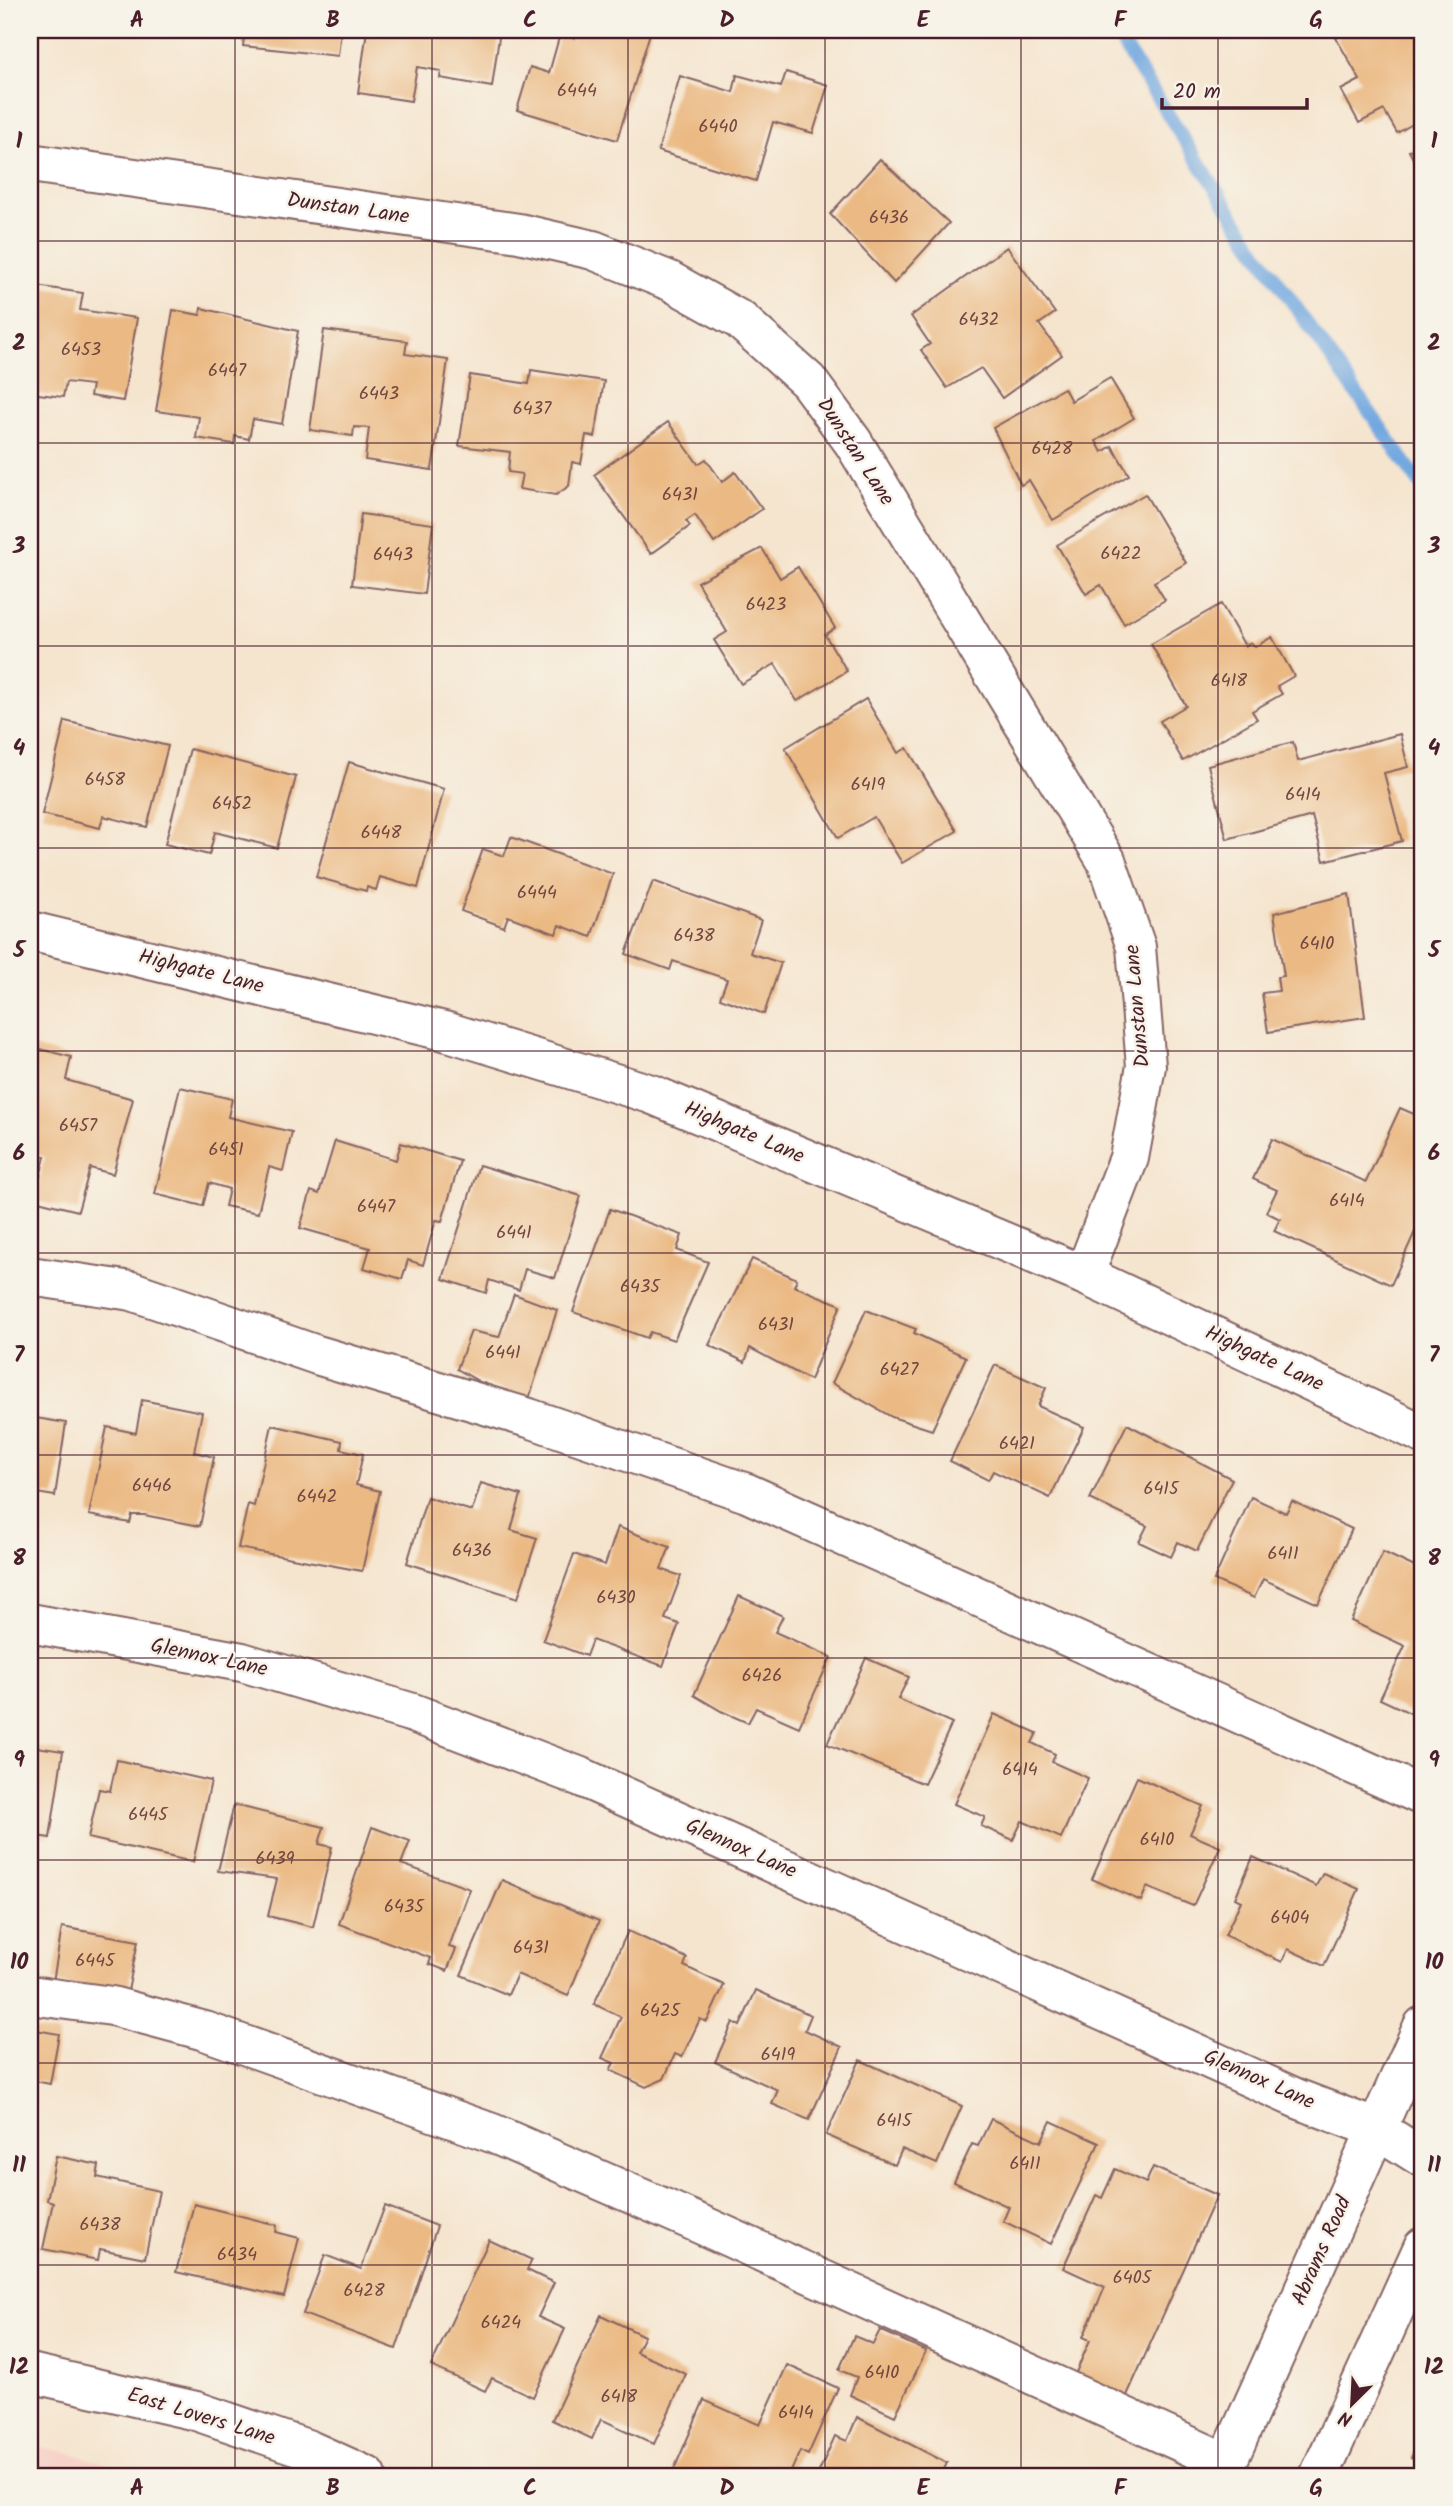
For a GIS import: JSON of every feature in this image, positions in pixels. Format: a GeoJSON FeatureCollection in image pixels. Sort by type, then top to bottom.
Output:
{"type":"FeatureCollection","features":[{"type":"Feature","properties":{"kind":"street","name":"Dunstan Lane"},"geometry":{"type":"LineString","coordinates":[[30,163],[519,233],[593,250],[670,281],[740,320],[808,381],[853,442],[1105,860],[1136,947],[1146,1066],[1129,1158],[1084,1275]]}},
{"type":"Feature","properties":{"kind":"street","name":"Highgate Lane"},"geometry":{"type":"LineString","coordinates":[[30,930],[448,1032],[651,1094],[1084,1275],[1423,1434]]}},
{"type":"Feature","properties":{"kind":"street"},"geometry":{"type":"LineString","coordinates":[[30,1276],[132,1292],[317,1355],[529,1418],[747,1493],[1423,1796]]}},
{"type":"Feature","properties":{"kind":"street","name":"Glennox Lane"},"geometry":{"type":"LineString","coordinates":[[30,1623],[243,1662],[413,1713],[581,1777],[1298,2099],[1377,2129],[1423,2158]]}},
{"type":"Feature","properties":{"kind":"street"},"geometry":{"type":"LineString","coordinates":[[30,1995],[112,2006],[205,2031],[492,2133],[690,2219],[1224,2470]]}},
{"type":"Feature","properties":{"kind":"street","name":"Abrams Road"},"geometry":{"type":"LineString","coordinates":[[1224,2470],[1423,2026]]}},
{"type":"Feature","properties":{"kind":"street"},"geometry":{"type":"LineString","coordinates":[[1320,2476],[1423,2247]]}},
{"type":"Feature","properties":{"kind":"street","name":"East Lovers Lane"},"geometry":{"type":"LineString","coordinates":[[30,2373],[196,2411],[307,2449],[367,2476]]}},
{"type":"Feature","properties":{"kind":"shaded area"},"geometry":{"type":"Polygon","coordinates":[[[30,2445],[66,2452],[147,2476],[30,2476],[30,2445]]]}},
{"type":"Feature","properties":{"kind":"building"},"geometry":{"type":"Polygon","coordinates":[[[245,30],[341,30],[338,56],[243,46],[245,30]]]}},
{"type":"Feature","properties":{"kind":"building"},"geometry":{"type":"Polygon","coordinates":[[[367,30],[500,30],[492,87],[440,78],[441,71],[417,67],[411,101],[358,93],[367,30]]]}},
{"type":"Feature","properties":{"kind":"building"},"geometry":{"type":"Polygon","coordinates":[[[577,30],[651,30],[617,140],[517,110],[530,67],[549,73],[560,34],[575,38],[577,30]]]}},
{"type":"Feature","properties":{"kind":"building"},"geometry":{"type":"Polygon","coordinates":[[[1351,30],[1423,30],[1423,118],[1397,133],[1384,110],[1359,123],[1341,90],[1360,80],[1336,38],[1351,30]]]}},
{"type":"Feature","properties":{"kind":"building"},"geometry":{"type":"Polygon","coordinates":[[[786,72],[828,85],[813,133],[773,122],[756,181],[658,151],[680,76],[733,92],[737,75],[781,87],[786,72]]]}},
{"type":"Feature","properties":{"kind":"building"},"geometry":{"type":"Polygon","coordinates":[[[1423,144],[1423,177],[1409,151],[1423,144]]]}},
{"type":"Feature","properties":{"kind":"building"},"geometry":{"type":"Polygon","coordinates":[[[880,159],[949,223],[894,283],[830,214],[880,159]]]}},
{"type":"Feature","properties":{"kind":"building"},"geometry":{"type":"Polygon","coordinates":[[[1007,247],[1055,313],[1039,324],[1062,355],[1002,398],[981,368],[947,388],[921,350],[930,344],[911,316],[1007,247]]]}},
{"type":"Feature","properties":{"kind":"building"},"geometry":{"type":"Polygon","coordinates":[[[30,285],[83,293],[80,310],[137,318],[123,401],[90,396],[92,385],[66,382],[63,397],[30,393],[30,285]]]}},
{"type":"Feature","properties":{"kind":"building"},"geometry":{"type":"Polygon","coordinates":[[[201,308],[298,331],[282,424],[253,419],[249,439],[235,436],[234,444],[196,438],[199,417],[156,411],[173,310],[200,315],[201,308]]]}},
{"type":"Feature","properties":{"kind":"building"},"geometry":{"type":"Polygon","coordinates":[[[324,330],[407,341],[405,354],[448,360],[432,470],[365,460],[369,428],[354,427],[353,436],[310,430],[324,330]]]}},
{"type":"Feature","properties":{"kind":"building"},"geometry":{"type":"Polygon","coordinates":[[[531,370],[604,381],[595,437],[586,435],[581,464],[572,462],[569,486],[556,495],[519,489],[522,474],[508,472],[510,452],[459,446],[470,375],[529,384],[531,370]]]}},
{"type":"Feature","properties":{"kind":"building"},"geometry":{"type":"Polygon","coordinates":[[[1110,378],[1134,418],[1096,441],[1102,452],[1112,446],[1129,475],[1053,520],[1029,480],[1021,485],[993,428],[1064,388],[1071,401],[1110,378]]]}},
{"type":"Feature","properties":{"kind":"building"},"geometry":{"type":"Polygon","coordinates":[[[668,422],[698,464],[706,459],[722,482],[735,472],[762,509],[714,543],[695,515],[686,521],[690,526],[651,554],[594,475],[668,422]]]}},
{"type":"Feature","properties":{"kind":"building"},"geometry":{"type":"Polygon","coordinates":[[[1145,494],[1186,563],[1154,582],[1165,600],[1124,624],[1101,585],[1086,594],[1057,545],[1145,494]]]}},
{"type":"Feature","properties":{"kind":"building"},"geometry":{"type":"Polygon","coordinates":[[[361,514],[433,524],[424,594],[352,585],[361,514]]]}},
{"type":"Feature","properties":{"kind":"building"},"geometry":{"type":"Polygon","coordinates":[[[762,548],[780,578],[798,567],[835,628],[825,635],[847,671],[797,701],[775,664],[741,684],[714,640],[727,632],[697,582],[762,548]]]}},
{"type":"Feature","properties":{"kind":"building"},"geometry":{"type":"Polygon","coordinates":[[[1221,604],[1245,646],[1251,642],[1255,647],[1272,637],[1294,676],[1277,686],[1282,694],[1252,711],[1257,719],[1183,761],[1160,721],[1186,706],[1151,644],[1221,604]]]}},
{"type":"Feature","properties":{"kind":"building"},"geometry":{"type":"Polygon","coordinates":[[[866,699],[898,753],[907,748],[957,831],[902,863],[874,817],[838,838],[785,748],[866,699]]]}},
{"type":"Feature","properties":{"kind":"building"},"geometry":{"type":"Polygon","coordinates":[[[65,721],[168,746],[147,827],[103,816],[100,828],[42,814],[65,721]]]}},
{"type":"Feature","properties":{"kind":"building"},"geometry":{"type":"Polygon","coordinates":[[[1400,734],[1408,767],[1384,773],[1402,841],[1324,861],[1312,816],[1227,839],[1208,765],[1293,742],[1298,761],[1400,734]]]}},
{"type":"Feature","properties":{"kind":"building"},"geometry":{"type":"Polygon","coordinates":[[[190,749],[296,777],[277,848],[215,832],[209,855],[165,844],[190,749]]]}},
{"type":"Feature","properties":{"kind":"building"},"geometry":{"type":"Polygon","coordinates":[[[349,762],[444,789],[418,888],[380,877],[376,890],[367,887],[366,891],[316,877],[349,762]]]}},
{"type":"Feature","properties":{"kind":"building"},"geometry":{"type":"Polygon","coordinates":[[[511,837],[613,874],[591,937],[559,925],[556,934],[508,916],[504,927],[461,911],[483,849],[504,856],[511,837]]]}},
{"type":"Feature","properties":{"kind":"building"},"geometry":{"type":"Polygon","coordinates":[[[653,881],[761,920],[750,953],[781,963],[764,1014],[720,998],[727,979],[673,961],[670,970],[626,954],[653,881]]]}},
{"type":"Feature","properties":{"kind":"building"},"geometry":{"type":"Polygon","coordinates":[[[1349,894],[1365,1017],[1268,1032],[1262,993],[1279,991],[1277,977],[1284,976],[1274,913],[1349,894]]]}},
{"type":"Feature","properties":{"kind":"building"},"geometry":{"type":"Polygon","coordinates":[[[32,1047],[71,1057],[66,1080],[133,1099],[113,1174],[90,1168],[78,1211],[34,1200],[45,1157],[30,1153],[32,1047]]]}},
{"type":"Feature","properties":{"kind":"building"},"geometry":{"type":"Polygon","coordinates":[[[180,1087],[232,1099],[228,1117],[292,1132],[283,1171],[269,1167],[258,1213],[225,1206],[229,1189],[209,1183],[203,1206],[155,1194],[180,1087]]]}},
{"type":"Feature","properties":{"kind":"building"},"geometry":{"type":"Polygon","coordinates":[[[1400,1108],[1423,1118],[1423,1214],[1391,1285],[1274,1231],[1280,1219],[1266,1212],[1277,1190],[1253,1179],[1272,1139],[1366,1182],[1400,1108]]]}},
{"type":"Feature","properties":{"kind":"building"},"geometry":{"type":"Polygon","coordinates":[[[335,1141],[396,1160],[401,1143],[460,1161],[442,1221],[436,1220],[423,1265],[408,1260],[402,1279],[364,1268],[370,1248],[300,1228],[311,1191],[319,1194],[335,1141]]]}},
{"type":"Feature","properties":{"kind":"building"},"geometry":{"type":"Polygon","coordinates":[[[479,1165],[581,1196],[555,1278],[525,1269],[519,1290],[489,1280],[486,1293],[443,1279],[479,1165]]]}},
{"type":"Feature","properties":{"kind":"building"},"geometry":{"type":"Polygon","coordinates":[[[610,1209],[682,1235],[677,1250],[708,1262],[674,1340],[650,1332],[647,1338],[573,1312],[610,1209]]]}},
{"type":"Feature","properties":{"kind":"building"},"geometry":{"type":"Polygon","coordinates":[[[752,1259],[797,1279],[794,1286],[841,1305],[810,1380],[750,1348],[745,1362],[709,1345],[752,1259]]]}},
{"type":"Feature","properties":{"kind":"building"},"geometry":{"type":"Polygon","coordinates":[[[514,1294],[557,1310],[529,1399],[480,1382],[457,1369],[471,1331],[499,1337],[514,1294]]]}},
{"type":"Feature","properties":{"kind":"building"},"geometry":{"type":"Polygon","coordinates":[[[866,1310],[916,1329],[914,1333],[966,1357],[932,1430],[892,1417],[832,1383],[866,1310]]]}},
{"type":"Feature","properties":{"kind":"building"},"geometry":{"type":"Polygon","coordinates":[[[995,1365],[1046,1388],[1038,1406],[1084,1427],[1050,1498],[993,1471],[988,1480],[950,1461],[995,1365]]]}},
{"type":"Feature","properties":{"kind":"building"},"geometry":{"type":"Polygon","coordinates":[[[142,1400],[202,1412],[194,1452],[214,1457],[200,1526],[144,1515],[132,1515],[130,1523],[89,1515],[107,1427],[136,1433],[142,1400]]]}},
{"type":"Feature","properties":{"kind":"building"},"geometry":{"type":"Polygon","coordinates":[[[30,1417],[66,1423],[55,1496],[30,1492],[30,1417]]]}},
{"type":"Feature","properties":{"kind":"building"},"geometry":{"type":"Polygon","coordinates":[[[1127,1424],[1232,1479],[1197,1551],[1178,1542],[1171,1557],[1139,1542],[1147,1526],[1090,1499],[1127,1424]]]}},
{"type":"Feature","properties":{"kind":"building"},"geometry":{"type":"Polygon","coordinates":[[[272,1425],[342,1441],[341,1449],[363,1454],[356,1485],[380,1491],[362,1571],[238,1548],[248,1504],[254,1506],[272,1425]]]}},
{"type":"Feature","properties":{"kind":"building"},"geometry":{"type":"Polygon","coordinates":[[[481,1483],[521,1495],[511,1530],[537,1538],[518,1598],[407,1563],[427,1497],[472,1511],[481,1483]]]}},
{"type":"Feature","properties":{"kind":"building"},"geometry":{"type":"Polygon","coordinates":[[[1251,1497],[1286,1513],[1292,1501],[1352,1529],[1318,1604],[1263,1579],[1254,1598],[1214,1580],[1251,1497]]]}},
{"type":"Feature","properties":{"kind":"building"},"geometry":{"type":"Polygon","coordinates":[[[618,1527],[670,1547],[661,1569],[681,1576],[665,1619],[679,1624],[663,1666],[592,1640],[586,1656],[543,1640],[574,1554],[605,1565],[618,1527]]]}},
{"type":"Feature","properties":{"kind":"building"},"geometry":{"type":"Polygon","coordinates":[[[1383,1552],[1423,1571],[1423,1719],[1380,1699],[1405,1646],[1351,1621],[1383,1552]]]}},
{"type":"Feature","properties":{"kind":"building"},"geometry":{"type":"Polygon","coordinates":[[[739,1596],[783,1616],[775,1632],[831,1657],[799,1727],[756,1708],[748,1723],[694,1695],[739,1596]]]}},
{"type":"Feature","properties":{"kind":"building"},"geometry":{"type":"Polygon","coordinates":[[[866,1658],[909,1677],[898,1699],[952,1723],[924,1784],[827,1744],[866,1658]]]}},
{"type":"Feature","properties":{"kind":"building"},"geometry":{"type":"Polygon","coordinates":[[[994,1714],[1037,1733],[1032,1743],[1055,1754],[1052,1762],[1088,1778],[1061,1838],[1022,1821],[1013,1840],[981,1826],[985,1817],[954,1804],[994,1714]]]}},
{"type":"Feature","properties":{"kind":"building"},"geometry":{"type":"Polygon","coordinates":[[[30,1746],[63,1751],[50,1838],[30,1835],[30,1746]]]}},
{"type":"Feature","properties":{"kind":"building"},"geometry":{"type":"Polygon","coordinates":[[[117,1760],[211,1781],[193,1862],[88,1838],[99,1789],[110,1791],[117,1760]]]}},
{"type":"Feature","properties":{"kind":"building"},"geometry":{"type":"Polygon","coordinates":[[[1137,1777],[1203,1806],[1190,1834],[1220,1847],[1193,1906],[1147,1887],[1141,1901],[1092,1879],[1137,1777]]]}},
{"type":"Feature","properties":{"kind":"building"},"geometry":{"type":"Polygon","coordinates":[[[234,1805],[324,1827],[319,1844],[332,1847],[313,1927],[268,1916],[277,1879],[218,1871],[234,1805]]]}},
{"type":"Feature","properties":{"kind":"building"},"geometry":{"type":"Polygon","coordinates":[[[372,1827],[410,1841],[401,1864],[470,1889],[449,1947],[456,1949],[447,1971],[429,1964],[431,1958],[339,1924],[372,1827]]]}},
{"type":"Feature","properties":{"kind":"building"},"geometry":{"type":"Polygon","coordinates":[[[1253,1857],[1316,1886],[1323,1873],[1359,1889],[1324,1966],[1288,1949],[1282,1962],[1225,1935],[1241,1901],[1235,1898],[1253,1857]]]}},
{"type":"Feature","properties":{"kind":"building"},"geometry":{"type":"Polygon","coordinates":[[[502,1880],[599,1921],[568,1996],[517,1974],[508,1995],[461,1975],[502,1880]]]}},
{"type":"Feature","properties":{"kind":"building"},"geometry":{"type":"Polygon","coordinates":[[[62,1927],[138,1941],[127,1996],[53,1982],[62,1927]]]}},
{"type":"Feature","properties":{"kind":"building"},"geometry":{"type":"Polygon","coordinates":[[[628,1931],[687,1958],[684,1966],[724,1985],[707,2022],[700,2019],[682,2057],[675,2054],[664,2079],[646,2087],[610,2070],[614,2063],[602,2058],[621,2017],[594,2004],[628,1931]]]}},
{"type":"Feature","properties":{"kind":"building"},"geometry":{"type":"Polygon","coordinates":[[[756,1990],[811,2015],[805,2030],[842,2047],[809,2120],[772,2104],[778,2090],[715,2062],[733,2022],[740,2026],[756,1990]]]}},
{"type":"Feature","properties":{"kind":"building"},"geometry":{"type":"Polygon","coordinates":[[[30,2029],[59,2034],[50,2084],[30,2080],[30,2029]]]}},
{"type":"Feature","properties":{"kind":"building"},"geometry":{"type":"Polygon","coordinates":[[[860,2060],[962,2106],[937,2164],[902,2149],[895,2165],[826,2135],[860,2060]]]}},
{"type":"Feature","properties":{"kind":"building"},"geometry":{"type":"Polygon","coordinates":[[[991,2119],[1041,2142],[1051,2121],[1099,2143],[1051,2244],[1003,2221],[1009,2207],[954,2182],[972,2144],[978,2146],[991,2119]]]}},
{"type":"Feature","properties":{"kind":"building"},"geometry":{"type":"Polygon","coordinates":[[[56,2156],[99,2165],[97,2177],[159,2191],[145,2258],[100,2249],[98,2260],[43,2249],[53,2202],[47,2200],[56,2156]]]}},
{"type":"Feature","properties":{"kind":"building"},"geometry":{"type":"Polygon","coordinates":[[[1153,2167],[1217,2195],[1125,2400],[1074,2377],[1090,2340],[1083,2337],[1105,2287],[1063,2268],[1096,2195],[1102,2198],[1115,2169],[1146,2183],[1153,2167]]]}},
{"type":"Feature","properties":{"kind":"building"},"geometry":{"type":"Polygon","coordinates":[[[194,2204],[277,2225],[276,2232],[299,2238],[284,2297],[176,2272],[194,2204]]]}},
{"type":"Feature","properties":{"kind":"building"},"geometry":{"type":"Polygon","coordinates":[[[385,2206],[437,2226],[396,2349],[303,2314],[325,2255],[361,2269],[385,2206]]]}},
{"type":"Feature","properties":{"kind":"building"},"geometry":{"type":"Polygon","coordinates":[[[489,2240],[532,2260],[527,2270],[554,2283],[538,2317],[565,2329],[533,2397],[492,2378],[485,2391],[431,2366],[489,2240]]]}},
{"type":"Feature","properties":{"kind":"building"},"geometry":{"type":"Polygon","coordinates":[[[601,2315],[644,2336],[636,2352],[686,2374],[654,2444],[601,2419],[592,2439],[552,2420],[601,2315]]]}},
{"type":"Feature","properties":{"kind":"building"},"geometry":{"type":"Polygon","coordinates":[[[880,2330],[926,2351],[895,2416],[850,2395],[857,2377],[839,2370],[854,2336],[873,2344],[880,2330]]]}},
{"type":"Feature","properties":{"kind":"building"},"geometry":{"type":"Polygon","coordinates":[[[787,2365],[838,2388],[808,2455],[800,2451],[789,2476],[672,2474],[704,2400],[760,2425],[787,2365]]]}},
{"type":"Feature","properties":{"kind":"building"},"geometry":{"type":"Polygon","coordinates":[[[857,2417],[947,2463],[941,2476],[817,2476],[835,2436],[847,2441],[857,2417]]]}},
{"type":"Feature","properties":{"kind":"building"},"geometry":{"type":"Polygon","coordinates":[[[1423,2432],[1423,2464],[1411,2458],[1423,2432]]]}},
{"type":"Feature","properties":{"kind":"waterway"},"geometry":{"type":"LineString","coordinates":[[1114,30],[1248,239],[1423,488]]}}]}
